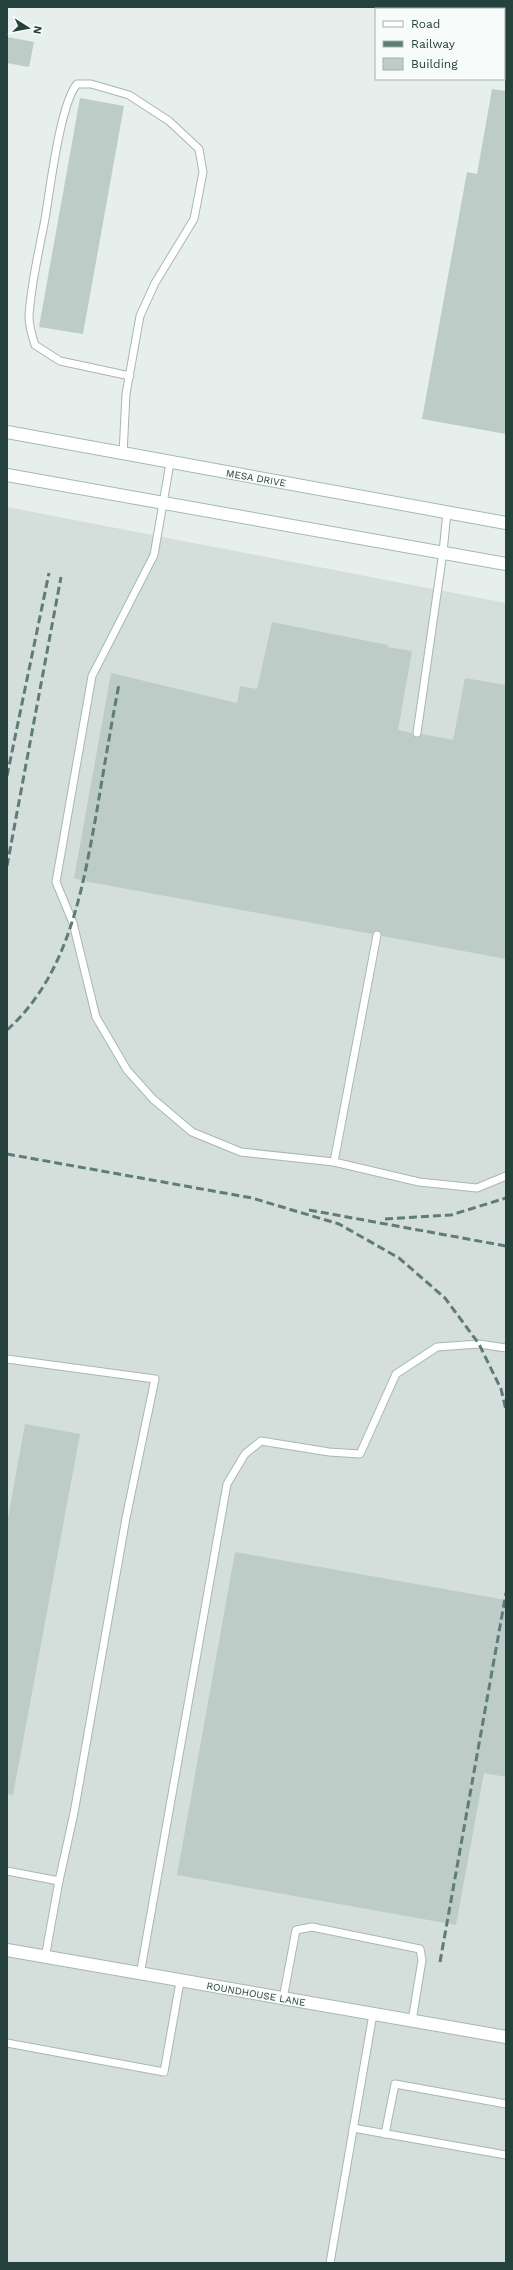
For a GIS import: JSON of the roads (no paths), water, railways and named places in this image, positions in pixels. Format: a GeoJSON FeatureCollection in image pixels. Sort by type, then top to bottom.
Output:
{"type":"FeatureCollection","features":[{"type":"Feature","properties":{"kind":"main road","name":"MESA DRIVE"},"geometry":{"type":"LineString","coordinates":[[7,432],[170,463],[506,523]]}},
{"type":"Feature","properties":{"kind":"main road"},"geometry":{"type":"LineString","coordinates":[[7,475],[506,564]]}},
{"type":"Feature","properties":{"kind":"main road","name":"ROUNDHOUSE LANE"},"geometry":{"type":"LineString","coordinates":[[7,1950],[180,1982],[506,2037]]}},
{"type":"Feature","properties":{"kind":"lane"},"geometry":{"type":"LineString","coordinates":[[123,454],[130,376],[140,316],[155,283],[178,248],[194,219],[203,172],[199,149],[169,121],[129,94],[91,84],[77,84],[71,91],[58,142],[33,286],[29,316],[30,328],[35,345],[60,361],[130,376]]}},
{"type":"Feature","properties":{"kind":"lane"},"geometry":{"type":"LineString","coordinates":[[170,463],[154,555],[92,676],[56,882],[73,923],[96,1017],[128,1070],[153,1099],[192,1132],[241,1152],[334,1162],[419,1182],[477,1188],[506,1176]]}},
{"type":"Feature","properties":{"kind":"lane"},"geometry":{"type":"LineString","coordinates":[[417,733],[443,552],[447,512]]}},
{"type":"Feature","properties":{"kind":"lane"},"geometry":{"type":"LineString","coordinates":[[334,1162],[377,935]]}},
{"type":"Feature","properties":{"kind":"lane"},"geometry":{"type":"LineString","coordinates":[[140,1975],[227,1484],[241,1460],[245,1454],[261,1441],[329,1452],[360,1454],[396,1374],[437,1346],[479,1344],[506,1348]]}},
{"type":"Feature","properties":{"kind":"lane"},"geometry":{"type":"LineString","coordinates":[[7,1360],[155,1379],[126,1518],[74,1813],[58,1881],[45,1958]]}},
{"type":"Feature","properties":{"kind":"lane"},"geometry":{"type":"LineString","coordinates":[[7,1871],[58,1881]]}},
{"type":"Feature","properties":{"kind":"lane"},"geometry":{"type":"LineString","coordinates":[[283,1999],[296,1930],[312,1927],[420,1949],[422,1960],[412,2021]]}},
{"type":"Feature","properties":{"kind":"lane"},"geometry":{"type":"LineString","coordinates":[[7,2043],[164,2072],[180,1982]]}},
{"type":"Feature","properties":{"kind":"lane"},"geometry":{"type":"LineString","coordinates":[[330,2263],[373,2014]]}},
{"type":"Feature","properties":{"kind":"lane"},"geometry":{"type":"LineString","coordinates":[[385,2134],[395,2084],[506,2104]]}},
{"type":"Feature","properties":{"kind":"lane"},"geometry":{"type":"LineString","coordinates":[[353,2128],[506,2155]]}},
{"type":"Feature","properties":{"kind":"railway"},"geometry":{"type":"LineString","coordinates":[[7,776],[49,573]]}},
{"type":"Feature","properties":{"kind":"railway"},"geometry":{"type":"LineString","coordinates":[[7,866],[61,577]]}},
{"type":"Feature","properties":{"kind":"railway"},"geometry":{"type":"LineString","coordinates":[[7,1030],[28,1008],[45,983],[59,957],[70,928],[86,869],[119,684]]}},
{"type":"Feature","properties":{"kind":"railway"},"geometry":{"type":"LineString","coordinates":[[7,1154],[252,1198],[339,1224],[399,1258],[445,1298],[479,1344],[501,1389],[506,1410]]}},
{"type":"Feature","properties":{"kind":"railway"},"geometry":{"type":"LineString","coordinates":[[385,1219],[451,1215],[506,1198]]}},
{"type":"Feature","properties":{"kind":"railway"},"geometry":{"type":"LineString","coordinates":[[309,1210],[506,1246]]}},
{"type":"Feature","properties":{"kind":"railway"},"geometry":{"type":"LineString","coordinates":[[440,1962],[506,1593]]}}]}
